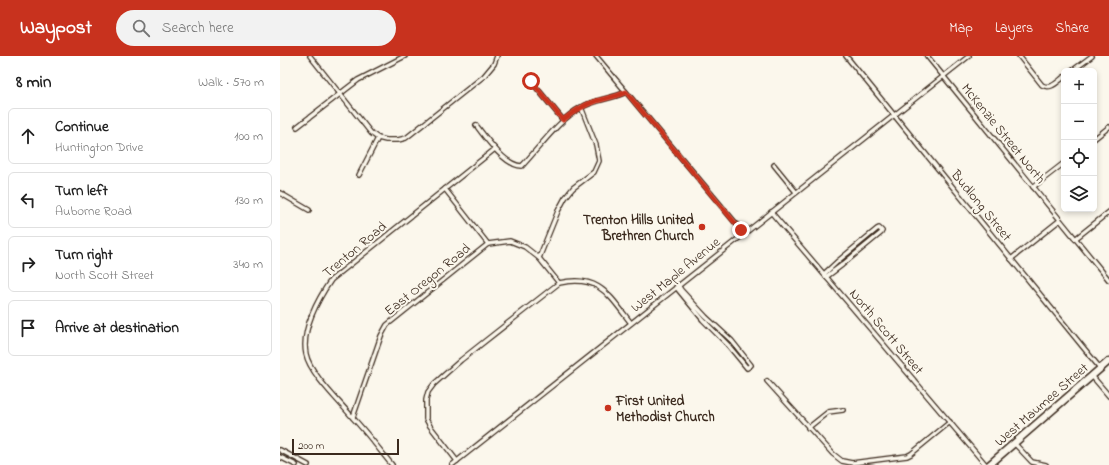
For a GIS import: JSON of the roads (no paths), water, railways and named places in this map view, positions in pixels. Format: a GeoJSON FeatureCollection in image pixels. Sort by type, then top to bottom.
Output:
{"type":"FeatureCollection","features":[{"type":"Feature","properties":{"kind":"main road","name":"West Maumee Street"},"geometry":{"type":"LineString","coordinates":[[988,465],[1109,361]]}},
{"type":"Feature","properties":{"kind":"street"},"geometry":{"type":"LineString","coordinates":[[310,56],[371,132],[378,138],[393,141],[406,138],[484,76],[494,64],[497,56]]}},
{"type":"Feature","properties":{"kind":"street"},"geometry":{"type":"LineString","coordinates":[[297,127],[339,94],[368,74],[405,56]]}},
{"type":"Feature","properties":{"kind":"street"},"geometry":{"type":"LineString","coordinates":[[596,56],[744,233]]}},
{"type":"Feature","properties":{"kind":"street","name":"Budlong Street"},"geometry":{"type":"LineString","coordinates":[[846,56],[1100,368]]}},
{"type":"Feature","properties":{"kind":"street","name":"McKenzie Street North"},"geometry":{"type":"LineString","coordinates":[[927,56],[1109,280]]}},
{"type":"Feature","properties":{"kind":"street","name":"West Maple Avenue"},"geometry":{"type":"LineString","coordinates":[[452,465],[969,56]]}},
{"type":"Feature","properties":{"kind":"street"},"geometry":{"type":"LineString","coordinates":[[1019,56],[1045,87],[1050,87],[1061,79]]}},
{"type":"Feature","properties":{"kind":"street"},"geometry":{"type":"LineString","coordinates":[[1076,68],[1092,56]]}},
{"type":"Feature","properties":{"kind":"street"},"geometry":{"type":"LineString","coordinates":[[531,81],[563,120]]}},
{"type":"Feature","properties":{"kind":"street"},"geometry":{"type":"LineString","coordinates":[[476,125],[495,149],[510,162],[517,166],[522,166],[563,120],[581,107],[595,101],[620,95],[626,92]]}},
{"type":"Feature","properties":{"kind":"street"},"geometry":{"type":"LineString","coordinates":[[539,258],[558,211],[565,198],[573,188],[594,172],[600,161],[599,154],[581,107]]}},
{"type":"Feature","properties":{"kind":"street"},"geometry":{"type":"LineString","coordinates":[[1097,137],[1109,127]]}},
{"type":"Feature","properties":{"kind":"street"},"geometry":{"type":"LineString","coordinates":[[359,175],[378,138]]}},
{"type":"Feature","properties":{"kind":"street","name":"Trenton Road"},"geometry":{"type":"LineString","coordinates":[[392,465],[314,371],[306,355],[305,346],[307,331],[315,307],[330,280],[495,149]]}},
{"type":"Feature","properties":{"kind":"street"},"geometry":{"type":"LineString","coordinates":[[774,164],[796,192]]}},
{"type":"Feature","properties":{"kind":"street"},"geometry":{"type":"LineString","coordinates":[[1033,187],[1061,165]]}},
{"type":"Feature","properties":{"kind":"street"},"geometry":{"type":"LineString","coordinates":[[445,189],[488,244]]}},
{"type":"Feature","properties":{"kind":"street"},"geometry":{"type":"LineString","coordinates":[[280,193],[309,210]]}},
{"type":"Feature","properties":{"kind":"street","name":"North Scott Street"},"geometry":{"type":"LineString","coordinates":[[771,212],[988,465]]}},
{"type":"Feature","properties":{"kind":"street"},"geometry":{"type":"LineString","coordinates":[[1075,239],[1109,212]]}},
{"type":"Feature","properties":{"kind":"street"},"geometry":{"type":"LineString","coordinates":[[1011,259],[1060,220]]}},
{"type":"Feature","properties":{"kind":"street"},"geometry":{"type":"LineString","coordinates":[[880,228],[882,231],[881,233],[861,250],[825,275],[857,245],[880,228]]}},
{"type":"Feature","properties":{"kind":"street","name":"East Oregon Road"},"geometry":{"type":"LineString","coordinates":[[353,417],[381,336],[387,325],[488,244],[504,241],[516,242],[530,250],[539,258],[559,283]]}},
{"type":"Feature","properties":{"kind":"street"},"geometry":{"type":"LineString","coordinates":[[857,245],[861,250]]}},
{"type":"Feature","properties":{"kind":"street"},"geometry":{"type":"LineString","coordinates":[[457,461],[426,419],[425,405],[428,392],[434,384],[462,360],[559,283],[567,281],[584,281],[598,286],[606,292],[631,323]]}},
{"type":"Feature","properties":{"kind":"street"},"geometry":{"type":"LineString","coordinates":[[677,286],[732,342],[751,365],[747,368],[728,345],[703,320],[677,286]]}},
{"type":"Feature","properties":{"kind":"street"},"geometry":{"type":"LineString","coordinates":[[703,320],[706,317]]}},
{"type":"Feature","properties":{"kind":"street"},"geometry":{"type":"LineString","coordinates":[[728,345],[732,342]]}},
{"type":"Feature","properties":{"kind":"street"},"geometry":{"type":"LineString","coordinates":[[1092,376],[1109,396]]}},
{"type":"Feature","properties":{"kind":"street"},"geometry":{"type":"LineString","coordinates":[[766,381],[808,428],[833,454],[842,461],[861,462],[907,456],[950,422]]}},
{"type":"Feature","properties":{"kind":"street"},"geometry":{"type":"LineString","coordinates":[[808,428],[828,412],[843,410]]}},
{"type":"Feature","properties":{"kind":"street"},"geometry":{"type":"LineString","coordinates":[[1014,443],[1032,462],[1046,465]]}},
{"type":"Feature","properties":{"kind":"street"},"geometry":{"type":"LineString","coordinates":[[280,450],[308,465]]}},
{"type":"Feature","properties":{"kind":"street"},"geometry":{"type":"LineString","coordinates":[[280,457],[296,465]]}},
{"type":"Feature","properties":{"kind":"place","name":"Trenton Hills United Brethren Church"},"geometry":{"type":"Point","coordinates":[702,227]}},
{"type":"Feature","properties":{"kind":"place","name":"First United Methodist Church"},"geometry":{"type":"Point","coordinates":[608,408]}}]}
